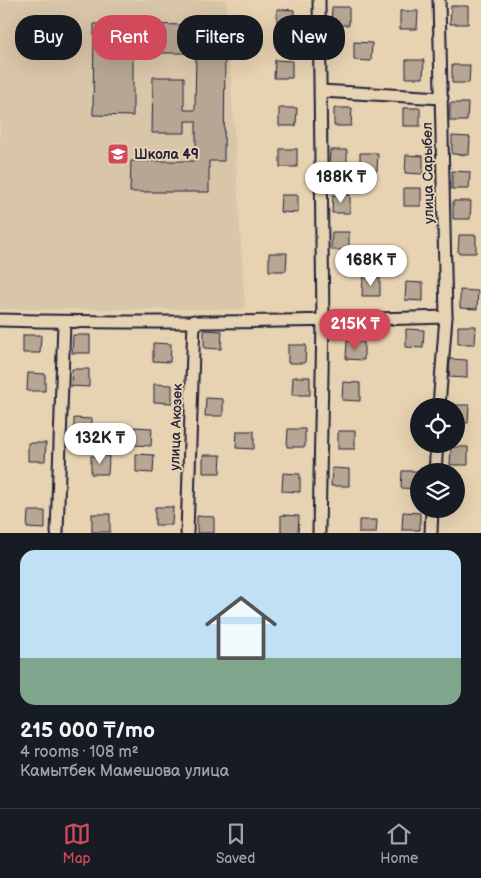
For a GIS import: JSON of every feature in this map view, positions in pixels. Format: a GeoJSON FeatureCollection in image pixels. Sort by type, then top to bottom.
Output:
{"type":"FeatureCollection","features":[{"type":"Feature","properties":{"kind":"street"},"geometry":{"type":"LineString","coordinates":[[319,0],[323,321],[319,533]]}},
{"type":"Feature","properties":{"kind":"street","name":"улица Сарыбел"},"geometry":{"type":"LineString","coordinates":[[439,0],[446,317],[440,398]]}},
{"type":"Feature","properties":{"kind":"street"},"geometry":{"type":"LineString","coordinates":[[321,91],[442,98]]}},
{"type":"Feature","properties":{"kind":"street"},"geometry":{"type":"LineString","coordinates":[[0,320],[64,322],[323,321],[446,317]]}},
{"type":"Feature","properties":{"kind":"street","name":"улица Акозек"},"geometry":{"type":"LineString","coordinates":[[187,533],[194,321]]}},
{"type":"Feature","properties":{"kind":"street"},"geometry":{"type":"LineString","coordinates":[[57,533],[64,322]]}},
{"type":"Feature","properties":{"kind":"street"},"geometry":{"type":"LineString","coordinates":[[431,533],[432,518]]}},
{"type":"Feature","properties":{"kind":"shaded area","name":"Школа 49"},"geometry":{"type":"Polygon","coordinates":[[[0,0],[226,0],[227,15],[177,15],[177,60],[230,60],[245,309],[0,309],[0,0]]]}},
{"type":"Feature","properties":{"kind":"building"},"geometry":{"type":"Polygon","coordinates":[[[451,6],[468,6],[468,24],[450,24],[451,6]]]}},
{"type":"Feature","properties":{"kind":"building"},"geometry":{"type":"Polygon","coordinates":[[[332,7],[349,7],[349,25],[345,25],[345,15],[332,15],[332,7]]]}},
{"type":"Feature","properties":{"kind":"building"},"geometry":{"type":"Polygon","coordinates":[[[277,9],[294,10],[294,15],[277,15],[277,9]]]}},
{"type":"Feature","properties":{"kind":"building"},"geometry":{"type":"Polygon","coordinates":[[[400,11],[418,11],[417,29],[400,29],[400,11]]]}},
{"type":"Feature","properties":{"kind":"building"},"geometry":{"type":"Polygon","coordinates":[[[167,25],[177,25],[177,53],[167,53],[167,25]]]}},
{"type":"Feature","properties":{"kind":"building"},"geometry":{"type":"Polygon","coordinates":[[[354,42],[372,43],[371,61],[354,60],[354,42]]]}},
{"type":"Feature","properties":{"kind":"building"},"geometry":{"type":"Polygon","coordinates":[[[94,60],[133,60],[133,116],[93,115],[94,60]]]}},
{"type":"Feature","properties":{"kind":"building"},"geometry":{"type":"Polygon","coordinates":[[[196,60],[225,60],[224,161],[209,161],[209,192],[130,192],[131,161],[196,161],[196,121],[185,121],[185,133],[152,133],[153,77],[184,77],[184,110],[195,110],[196,60]]]}},
{"type":"Feature","properties":{"kind":"building"},"geometry":{"type":"Polygon","coordinates":[[[275,60],[292,61],[292,78],[274,78],[275,60]]]}},
{"type":"Feature","properties":{"kind":"building"},"geometry":{"type":"Polygon","coordinates":[[[406,60],[424,60],[423,78],[406,78],[406,60]]]}},
{"type":"Feature","properties":{"kind":"building"},"geometry":{"type":"Polygon","coordinates":[[[452,65],[470,65],[469,83],[452,83],[452,65]]]}},
{"type":"Feature","properties":{"kind":"building"},"geometry":{"type":"Polygon","coordinates":[[[450,103],[468,103],[467,121],[450,121],[450,103]]]}},
{"type":"Feature","properties":{"kind":"building"},"geometry":{"type":"Polygon","coordinates":[[[279,108],[297,108],[296,126],[279,126],[279,108]]]}},
{"type":"Feature","properties":{"kind":"building"},"geometry":{"type":"Polygon","coordinates":[[[334,108],[352,108],[351,126],[334,126],[334,108]]]}},
{"type":"Feature","properties":{"kind":"building"},"geometry":{"type":"Polygon","coordinates":[[[403,108],[420,108],[420,126],[403,126],[403,108]]]}},
{"type":"Feature","properties":{"kind":"building"},"geometry":{"type":"Polygon","coordinates":[[[452,136],[470,137],[469,155],[452,154],[452,136]]]}},
{"type":"Feature","properties":{"kind":"building"},"geometry":{"type":"Polygon","coordinates":[[[280,149],[297,149],[297,167],[280,167],[280,149]]]}},
{"type":"Feature","properties":{"kind":"building"},"geometry":{"type":"Polygon","coordinates":[[[330,150],[347,150],[347,168],[329,168],[330,150]]]}},
{"type":"Feature","properties":{"kind":"building"},"geometry":{"type":"Polygon","coordinates":[[[360,153],[378,153],[377,171],[360,171],[360,153]]]}},
{"type":"Feature","properties":{"kind":"building"},"geometry":{"type":"Polygon","coordinates":[[[406,155],[423,156],[423,174],[405,173],[406,155]]]}},
{"type":"Feature","properties":{"kind":"building"},"geometry":{"type":"Polygon","coordinates":[[[452,171],[470,172],[469,189],[452,189],[452,171]]]}},
{"type":"Feature","properties":{"kind":"building"},"geometry":{"type":"Polygon","coordinates":[[[404,188],[421,188],[421,206],[404,206],[404,188]]]}},
{"type":"Feature","properties":{"kind":"building"},"geometry":{"type":"Polygon","coordinates":[[[281,195],[298,195],[298,213],[280,212],[281,195]]]}},
{"type":"Feature","properties":{"kind":"building"},"geometry":{"type":"Polygon","coordinates":[[[333,195],[350,195],[350,213],[332,213],[333,195]]]}},
{"type":"Feature","properties":{"kind":"building"},"geometry":{"type":"Polygon","coordinates":[[[453,201],[471,201],[470,219],[453,219],[453,201]]]}},
{"type":"Feature","properties":{"kind":"building"},"geometry":{"type":"Polygon","coordinates":[[[332,232],[349,232],[349,250],[331,250],[332,232]]]}},
{"type":"Feature","properties":{"kind":"building"},"geometry":{"type":"Polygon","coordinates":[[[459,235],[476,235],[476,253],[458,253],[459,235]]]}},
{"type":"Feature","properties":{"kind":"building"},"geometry":{"type":"Polygon","coordinates":[[[269,253],[287,253],[286,271],[269,271],[269,253]]]}},
{"type":"Feature","properties":{"kind":"building"},"geometry":{"type":"Polygon","coordinates":[[[363,278],[380,278],[380,296],[362,296],[363,278]]]}},
{"type":"Feature","properties":{"kind":"building"},"geometry":{"type":"Polygon","coordinates":[[[406,282],[423,283],[423,301],[405,300],[406,282]]]}},
{"type":"Feature","properties":{"kind":"building"},"geometry":{"type":"Polygon","coordinates":[[[460,290],[478,291],[477,309],[460,308],[460,290]]]}},
{"type":"Feature","properties":{"kind":"building"},"geometry":{"type":"Polygon","coordinates":[[[458,326],[476,326],[475,344],[458,344],[458,326]]]}},
{"type":"Feature","properties":{"kind":"building"},"geometry":{"type":"Polygon","coordinates":[[[406,329],[424,330],[423,348],[406,347],[406,329]]]}},
{"type":"Feature","properties":{"kind":"building"},"geometry":{"type":"Polygon","coordinates":[[[204,330],[222,331],[221,349],[204,348],[204,330]]]}},
{"type":"Feature","properties":{"kind":"building"},"geometry":{"type":"Polygon","coordinates":[[[23,335],[41,335],[40,353],[23,353],[23,335]]]}},
{"type":"Feature","properties":{"kind":"building"},"geometry":{"type":"Polygon","coordinates":[[[73,335],[90,335],[90,353],[72,353],[73,335]]]}},
{"type":"Feature","properties":{"kind":"building"},"geometry":{"type":"Polygon","coordinates":[[[347,341],[364,342],[364,360],[346,359],[347,341]]]}},
{"type":"Feature","properties":{"kind":"building"},"geometry":{"type":"Polygon","coordinates":[[[153,343],[171,344],[170,362],[153,361],[153,343]]]}},
{"type":"Feature","properties":{"kind":"building"},"geometry":{"type":"Polygon","coordinates":[[[288,345],[306,345],[305,363],[288,363],[288,345]]]}},
{"type":"Feature","properties":{"kind":"building"},"geometry":{"type":"Polygon","coordinates":[[[450,359],[467,360],[467,378],[449,377],[450,359]]]}},
{"type":"Feature","properties":{"kind":"building"},"geometry":{"type":"Polygon","coordinates":[[[72,369],[89,369],[89,387],[71,386],[72,369]]]}},
{"type":"Feature","properties":{"kind":"building"},"geometry":{"type":"Polygon","coordinates":[[[28,373],[45,374],[45,391],[27,391],[28,373]]]}},
{"type":"Feature","properties":{"kind":"building"},"geometry":{"type":"Polygon","coordinates":[[[293,377],[310,377],[310,395],[292,395],[293,377]]]}},
{"type":"Feature","properties":{"kind":"building"},"geometry":{"type":"Polygon","coordinates":[[[343,382],[360,383],[360,401],[342,400],[343,382]]]}},
{"type":"Feature","properties":{"kind":"building"},"geometry":{"type":"Polygon","coordinates":[[[154,384],[172,385],[172,403],[154,402],[154,384]]]}},
{"type":"Feature","properties":{"kind":"building"},"geometry":{"type":"Polygon","coordinates":[[[206,398],[223,399],[223,416],[205,416],[206,398]]]}},
{"type":"Feature","properties":{"kind":"building"},"geometry":{"type":"Polygon","coordinates":[[[465,405],[469,405],[468,423],[465,423],[465,405]]]}},
{"type":"Feature","properties":{"kind":"building"},"geometry":{"type":"Polygon","coordinates":[[[74,418],[92,419],[91,436],[74,436],[74,418]]]}},
{"type":"Feature","properties":{"kind":"building"},"geometry":{"type":"Polygon","coordinates":[[[134,427],[152,428],[151,446],[134,445],[134,427]]]}},
{"type":"Feature","properties":{"kind":"building"},"geometry":{"type":"Polygon","coordinates":[[[288,429],[305,429],[305,447],[287,447],[288,429]]]}},
{"type":"Feature","properties":{"kind":"building"},"geometry":{"type":"Polygon","coordinates":[[[237,431],[254,431],[254,449],[236,448],[237,431]]]}},
{"type":"Feature","properties":{"kind":"building"},"geometry":{"type":"Polygon","coordinates":[[[338,431],[355,431],[355,449],[338,449],[338,431]]]}},
{"type":"Feature","properties":{"kind":"building"},"geometry":{"type":"Polygon","coordinates":[[[28,443],[46,443],[45,461],[28,461],[28,443]]]}},
{"type":"Feature","properties":{"kind":"building"},"geometry":{"type":"Polygon","coordinates":[[[465,447],[468,447],[468,465],[465,465],[465,463],[450,463],[451,453],[465,453],[465,447]]]}},
{"type":"Feature","properties":{"kind":"building"},"geometry":{"type":"Polygon","coordinates":[[[136,454],[154,455],[153,473],[136,472],[136,454]]]}},
{"type":"Feature","properties":{"kind":"building"},"geometry":{"type":"Polygon","coordinates":[[[203,455],[221,455],[220,473],[203,473],[203,455]]]}},
{"type":"Feature","properties":{"kind":"building"},"geometry":{"type":"Polygon","coordinates":[[[91,456],[109,456],[108,474],[91,474],[91,456]]]}},
{"type":"Feature","properties":{"kind":"building"},"geometry":{"type":"Polygon","coordinates":[[[332,468],[349,469],[349,486],[331,486],[332,468]]]}},
{"type":"Feature","properties":{"kind":"building"},"geometry":{"type":"Polygon","coordinates":[[[402,471],[410,471],[410,488],[401,488],[402,471]]]}},
{"type":"Feature","properties":{"kind":"building"},"geometry":{"type":"Polygon","coordinates":[[[283,473],[300,474],[300,492],[282,491],[283,473]]]}},
{"type":"Feature","properties":{"kind":"building"},"geometry":{"type":"Polygon","coordinates":[[[155,507],[173,507],[172,525],[155,525],[155,507]]]}},
{"type":"Feature","properties":{"kind":"building"},"geometry":{"type":"Polygon","coordinates":[[[28,511],[45,511],[45,529],[27,528],[28,511]]]}},
{"type":"Feature","properties":{"kind":"building"},"geometry":{"type":"Polygon","coordinates":[[[403,512],[410,512],[410,518],[420,518],[420,530],[402,530],[403,512]]]}},
{"type":"Feature","properties":{"kind":"building"},"geometry":{"type":"Polygon","coordinates":[[[92,514],[110,514],[110,532],[92,532],[92,514]]]}},
{"type":"Feature","properties":{"kind":"building"},"geometry":{"type":"Polygon","coordinates":[[[281,515],[299,516],[298,533],[281,533],[281,515]]]}},
{"type":"Feature","properties":{"kind":"building"},"geometry":{"type":"Polygon","coordinates":[[[197,516],[214,517],[214,533],[197,533],[197,516]]]}},
{"type":"Feature","properties":{"kind":"building"},"geometry":{"type":"Polygon","coordinates":[[[359,520],[377,520],[376,533],[359,533],[359,520]]]}},
{"type":"Feature","properties":{"kind":"place","name":"Школа 49"},"geometry":{"type":"Point","coordinates":[118,154]}}]}
